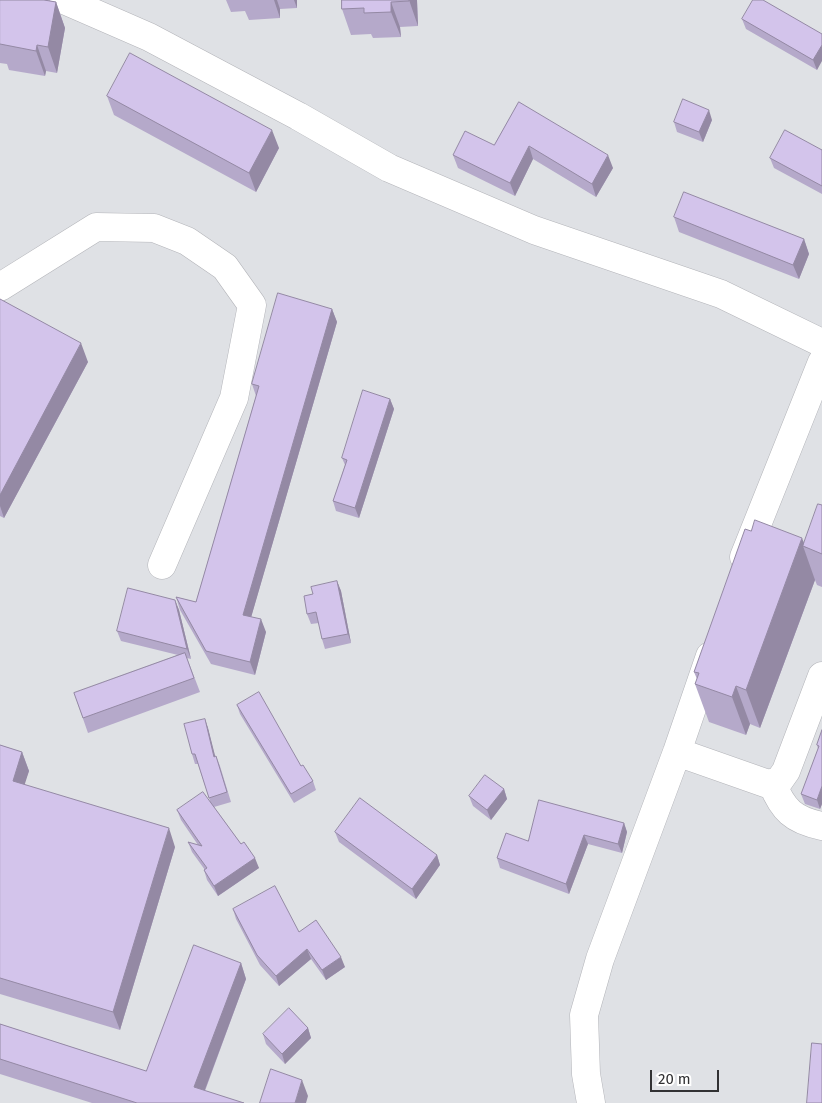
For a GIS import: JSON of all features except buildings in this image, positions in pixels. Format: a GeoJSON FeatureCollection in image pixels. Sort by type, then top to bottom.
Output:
{"type":"FeatureCollection","features":[{"type":"Feature","properties":{"kind":"street"},"geometry":{"type":"LineString","coordinates":[[64,0],[148,37],[298,116],[389,168],[534,230],[721,294],[822,343]]}},
{"type":"Feature","properties":{"kind":"street"},"geometry":{"type":"LineString","coordinates":[[0,287],[96,228],[154,228],[187,241],[225,267],[252,305],[234,398],[162,565]]}},
{"type":"Feature","properties":{"kind":"street"},"geometry":{"type":"LineString","coordinates":[[736,579],[822,362]]}},
{"type":"Feature","properties":{"kind":"street"},"geometry":{"type":"LineString","coordinates":[[591,1103],[586,1074],[584,1015],[600,959],[677,752],[717,634]]}},
{"type":"Feature","properties":{"kind":"street"},"geometry":{"type":"LineString","coordinates":[[677,752],[768,784],[780,781],[786,771],[822,676]]}},
{"type":"Feature","properties":{"kind":"street"},"geometry":{"type":"LineString","coordinates":[[772,783],[780,804],[796,818],[822,826]]}}]}
